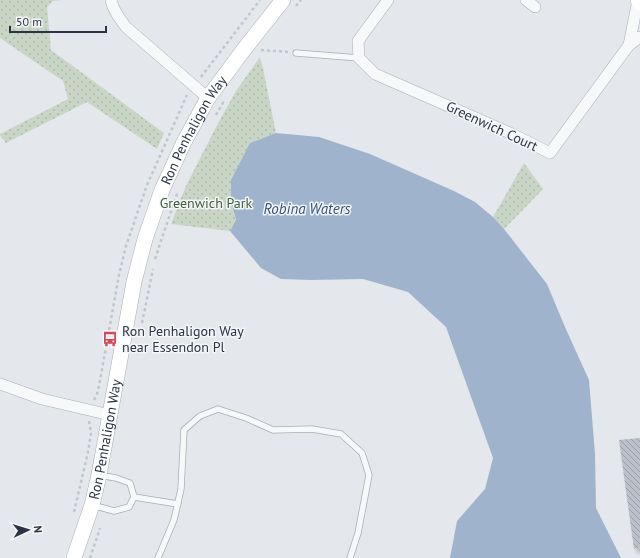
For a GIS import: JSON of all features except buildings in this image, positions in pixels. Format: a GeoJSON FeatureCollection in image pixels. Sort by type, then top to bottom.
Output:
{"type":"FeatureCollection","features":[{"type":"Feature","properties":{"kind":"street"},"geometry":{"type":"LineString","coordinates":[[111,0],[112,5],[126,28],[208,98]]}},
{"type":"Feature","properties":{"kind":"street"},"geometry":{"type":"LineString","coordinates":[[359,58],[358,41],[388,0]]}},
{"type":"Feature","properties":{"kind":"street","name":"Greenwich Court"},"geometry":{"type":"LineString","coordinates":[[629,45],[638,0]]}},
{"type":"Feature","properties":{"kind":"street","name":"Ron Penhaligon Way"},"geometry":{"type":"LineString","coordinates":[[74,558],[92,505],[99,475],[134,282],[145,239],[162,190],[184,142],[208,98],[245,48],[287,6]]}},
{"type":"Feature","properties":{"kind":"street","name":"Greenwich Court"},"geometry":{"type":"LineString","coordinates":[[359,58],[375,74],[510,133],[550,153],[629,45],[640,37]]}},
{"type":"Feature","properties":{"kind":"street"},"geometry":{"type":"LineString","coordinates":[[0,384],[42,399],[110,415]]}},
{"type":"Feature","properties":{"kind":"lane"},"geometry":{"type":"LineString","coordinates":[[296,53],[359,58]]}},
{"type":"Feature","properties":{"kind":"lane"},"geometry":{"type":"LineString","coordinates":[[158,558],[174,520],[178,504],[181,489],[184,430],[200,416],[218,409],[246,418],[272,430],[312,429],[340,434],[362,453],[369,475],[358,533],[350,558]]}},
{"type":"Feature","properties":{"kind":"lane"},"geometry":{"type":"LineString","coordinates":[[92,505],[114,511],[129,507],[134,497],[130,483],[116,478],[99,475]]}},
{"type":"Feature","properties":{"kind":"lane"},"geometry":{"type":"LineString","coordinates":[[134,497],[178,504]]}},
{"type":"Feature","properties":{"kind":"path"},"geometry":{"type":"LineString","coordinates":[[287,6],[300,0]]}},
{"type":"Feature","properties":{"kind":"path"},"geometry":{"type":"LineString","coordinates":[[265,45],[261,50],[296,53]]}},
{"type":"Feature","properties":{"kind":"path"},"geometry":{"type":"LineString","coordinates":[[214,118],[225,99]]}},
{"type":"Feature","properties":{"kind":"path"},"geometry":{"type":"LineString","coordinates":[[141,328],[162,235],[180,184]]}},
{"type":"Feature","properties":{"kind":"path"},"geometry":{"type":"LineString","coordinates":[[90,558],[100,527]]}},
{"type":"Feature","properties":{"kind":"green space"},"geometry":{"type":"Polygon","coordinates":[[[0,0],[62,0],[53,1],[47,7],[51,50],[164,133],[157,149],[87,102],[6,143],[0,134],[68,99],[63,81],[0,38],[0,0]]]}},
{"type":"Feature","properties":{"kind":"green space","name":"Greenwich Park"},"geometry":{"type":"Polygon","coordinates":[[[260,57],[276,133],[250,143],[231,201],[236,221],[230,231],[171,224],[185,188],[216,127],[236,91],[260,57]]]}},
{"type":"Feature","properties":{"kind":"green space"},"geometry":{"type":"Polygon","coordinates":[[[524,163],[543,189],[504,229],[493,217],[524,163]]]}},
{"type":"Feature","properties":{"kind":"water","name":"Robina Waters"},"geometry":{"type":"Polygon","coordinates":[[[276,133],[319,137],[370,154],[454,191],[475,202],[493,217],[504,229],[547,284],[589,380],[595,454],[596,508],[621,558],[450,558],[457,521],[485,489],[493,458],[446,327],[408,292],[363,279],[281,279],[261,268],[230,231],[236,220],[231,201],[231,180],[250,143],[276,133]]]}},
{"type":"Feature","properties":{"kind":"place","name":"Ron Penhaligon Way near Essendon Pl"},"geometry":{"type":"Point","coordinates":[110,339]}}]}
